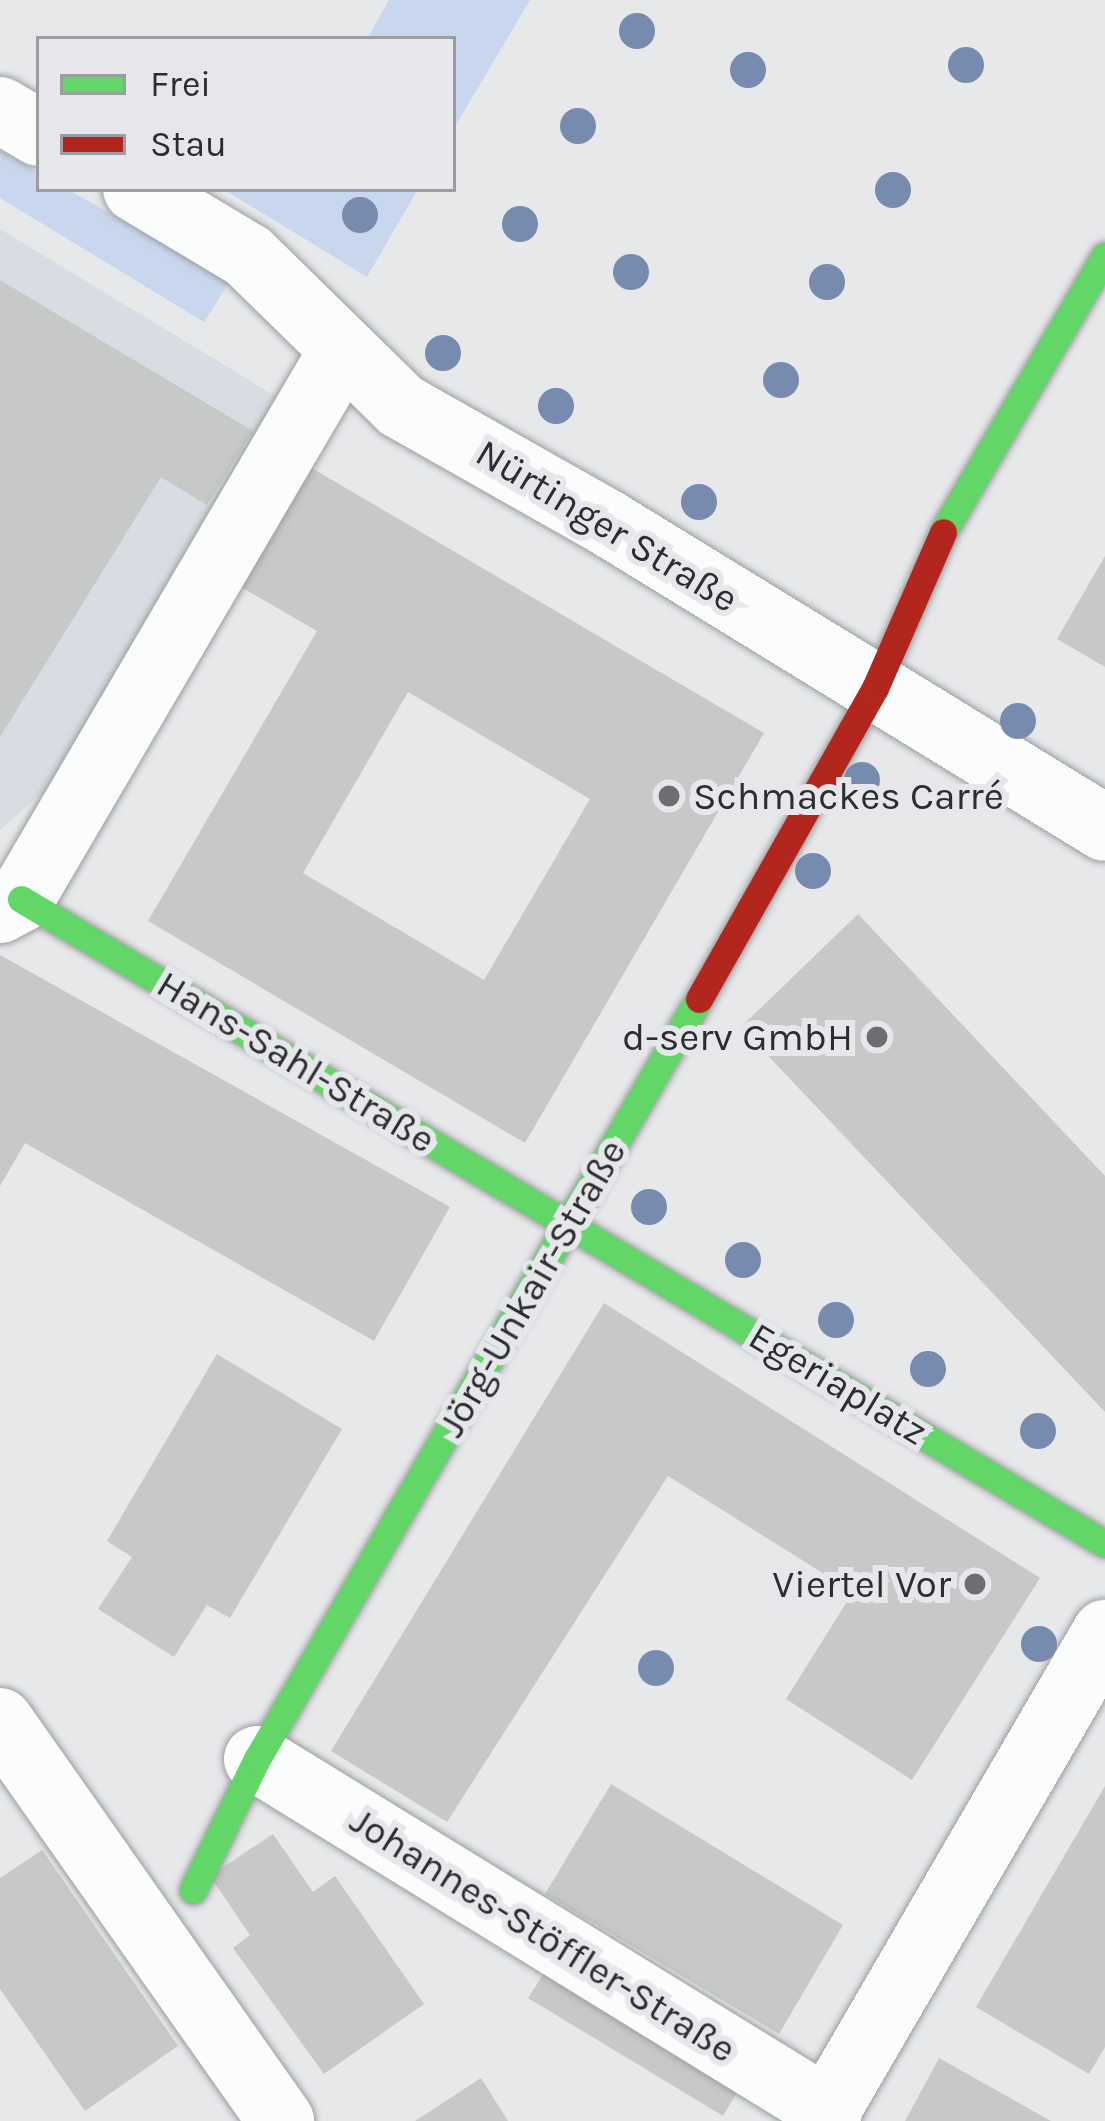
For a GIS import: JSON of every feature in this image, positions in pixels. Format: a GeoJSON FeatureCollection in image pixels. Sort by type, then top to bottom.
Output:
{"type":"FeatureCollection","features":[{"type":"Feature","properties":{"kind":"street"},"geometry":{"type":"LineString","coordinates":[[0,110],[36,131]]}},
{"type":"Feature","properties":{"kind":"street","name":"Nürtinger Straße"},"geometry":{"type":"LineString","coordinates":[[141,192],[248,256],[400,406],[606,522],[1105,828]]}},
{"type":"Feature","properties":{"kind":"street","name":"Jörg-Unkair-Straße"},"geometry":{"type":"LineString","coordinates":[[193,1890],[256,1759],[571,1225],[875,688],[940,539],[1105,256]]}},
{"type":"Feature","properties":{"kind":"street"},"geometry":{"type":"LineString","coordinates":[[10,904],[343,352]]}},
{"type":"Feature","properties":{"kind":"street","name":"Hans-Sahl-Straße"},"geometry":{"type":"LineString","coordinates":[[10,904],[571,1225]]}},
{"type":"Feature","properties":{"kind":"street","name":"Egeriaplatz"},"geometry":{"type":"LineString","coordinates":[[571,1225],[1105,1544]]}},
{"type":"Feature","properties":{"kind":"street","name":"Johannes-Stöffler-Straße"},"geometry":{"type":"LineString","coordinates":[[256,1759],[825,2116],[1105,1633]]}},
{"type":"Feature","properties":{"kind":"street"},"geometry":{"type":"LineString","coordinates":[[0,1721],[281,2121]]}},
{"type":"Feature","properties":{"kind":"shaded area"},"geometry":{"type":"Polygon","coordinates":[[[389,0],[530,0],[456,125],[456,36],[369,36],[389,0]]]}},
{"type":"Feature","properties":{"kind":"shaded area"},"geometry":{"type":"Polygon","coordinates":[[[0,151],[36,171],[36,192],[72,192],[230,281],[204,322],[0,198],[0,151]]]}},
{"type":"Feature","properties":{"kind":"shaded area"},"geometry":{"type":"Polygon","coordinates":[[[228,192],[416,192],[367,277],[228,192]]]}},
{"type":"Feature","properties":{"kind":"shaded area"},"geometry":{"type":"Polygon","coordinates":[[[0,229],[290,405],[74,764],[0,830],[0,229]]]}},
{"type":"Feature","properties":{"kind":"building"},"geometry":{"type":"Polygon","coordinates":[[[0,280],[253,431],[207,505],[161,477],[0,737],[0,280]]]}},
{"type":"Feature","properties":{"kind":"building"},"geometry":{"type":"Polygon","coordinates":[[[310,467],[764,733],[525,1143],[148,921],[317,631],[241,587],[310,467]],[[408,692],[303,873],[484,980],[590,799],[408,692]]]}},
{"type":"Feature","properties":{"kind":"building"},"geometry":{"type":"Polygon","coordinates":[[[1105,556],[1105,667],[1057,639],[1105,556]]]}},
{"type":"Feature","properties":{"kind":"building"},"geometry":{"type":"Polygon","coordinates":[[[858,914],[1105,1176],[1105,1412],[741,1027],[858,914]]]}},
{"type":"Feature","properties":{"kind":"building"},"geometry":{"type":"Polygon","coordinates":[[[0,955],[450,1207],[374,1341],[25,1143],[0,1186],[0,955]]]}},
{"type":"Feature","properties":{"kind":"building"},"geometry":{"type":"Polygon","coordinates":[[[604,1303],[1040,1578],[912,1780],[786,1699],[853,1592],[668,1476],[447,1822],[331,1751],[604,1303]]]}},
{"type":"Feature","properties":{"kind":"building"},"geometry":{"type":"Polygon","coordinates":[[[217,1354],[342,1429],[230,1618],[207,1605],[174,1657],[98,1609],[132,1557],[107,1541],[217,1354]]]}},
{"type":"Feature","properties":{"kind":"building"},"geometry":{"type":"Polygon","coordinates":[[[611,1784],[843,1925],[779,2034],[545,1894],[611,1784]]]}},
{"type":"Feature","properties":{"kind":"building"},"geometry":{"type":"Polygon","coordinates":[[[1105,1786],[1105,2047],[1089,2074],[976,2007],[1105,1786]]]}},
{"type":"Feature","properties":{"kind":"building"},"geometry":{"type":"Polygon","coordinates":[[[273,1834],[313,1892],[335,1876],[424,2004],[324,2074],[233,1948],[250,1935],[210,1876],[273,1834]]]}},
{"type":"Feature","properties":{"kind":"building"},"geometry":{"type":"Polygon","coordinates":[[[42,1850],[178,2046],[85,2111],[0,1989],[0,1878],[42,1850]]]}},
{"type":"Feature","properties":{"kind":"building"},"geometry":{"type":"Polygon","coordinates":[[[548,1967],[744,2081],[723,2116],[528,1998],[548,1967]]]}},
{"type":"Feature","properties":{"kind":"building"},"geometry":{"type":"Polygon","coordinates":[[[939,2058],[1051,2121],[905,2121],[939,2058]]]}},
{"type":"Feature","properties":{"kind":"building"},"geometry":{"type":"Polygon","coordinates":[[[481,2078],[508,2121],[415,2121],[481,2078]]]}},
{"type":"Feature","properties":{"kind":"traffic: fast"},"geometry":{"type":"LineString","coordinates":[[943,532],[1105,256]]}},
{"type":"Feature","properties":{"kind":"traffic: fast"},"geometry":{"type":"LineString","coordinates":[[21,899],[1105,1544]]}},
{"type":"Feature","properties":{"kind":"traffic: fast"},"geometry":{"type":"LineString","coordinates":[[193,1890],[257,1759],[699,999]]}},
{"type":"Feature","properties":{"kind":"traffic: jam"},"geometry":{"type":"LineString","coordinates":[[699,999],[875,688],[943,532]]}},
{"type":"Feature","properties":{"kind":"place","name":"Schmackes Carré"},"geometry":{"type":"Point","coordinates":[669,796]}},
{"type":"Feature","properties":{"kind":"place","name":"d-serv GmbH"},"geometry":{"type":"Point","coordinates":[877,1037]}},
{"type":"Feature","properties":{"kind":"place","name":"Viertel Vor"},"geometry":{"type":"Point","coordinates":[975,1584]}}]}
